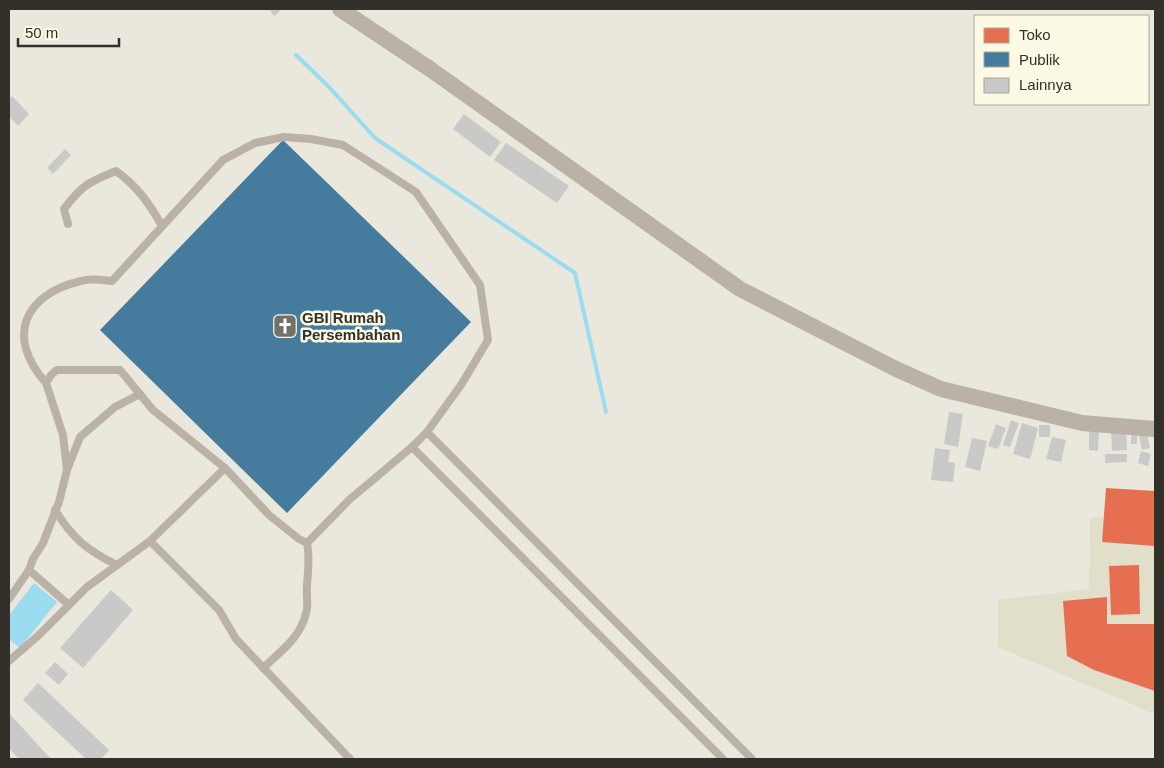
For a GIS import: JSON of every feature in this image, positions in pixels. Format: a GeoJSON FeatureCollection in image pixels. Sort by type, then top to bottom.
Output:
{"type":"FeatureCollection","features":[{"type":"Feature","properties":{"kind":"street"},"geometry":{"type":"LineString","coordinates":[[340,9],[430,69],[601,192],[749,293],[941,389],[1082,423],[1155,429]]}},
{"type":"Feature","properties":{"kind":"lane"},"geometry":{"type":"LineString","coordinates":[[67,470],[63,435],[46,383],[32,365],[26,351],[23,335],[28,317],[40,299],[55,290],[82,280],[112,280],[223,160],[255,143],[284,137],[311,138],[343,145],[416,192],[480,285],[488,340],[461,385],[427,432],[349,500],[307,543]]}},
{"type":"Feature","properties":{"kind":"lane"},"geometry":{"type":"LineString","coordinates":[[68,224],[64,209],[77,192],[91,182],[116,171],[129,181],[149,202],[162,226]]}},
{"type":"Feature","properties":{"kind":"lane"},"geometry":{"type":"LineString","coordinates":[[46,383],[57,370],[120,370],[153,410],[225,468],[269,514],[299,539],[307,543]]}},
{"type":"Feature","properties":{"kind":"lane"},"geometry":{"type":"LineString","coordinates":[[9,599],[29,570],[33,559],[43,543],[80,437],[115,407],[140,394]]}},
{"type":"Feature","properties":{"kind":"lane"},"geometry":{"type":"LineString","coordinates":[[427,432],[752,759]]}},
{"type":"Feature","properties":{"kind":"lane"},"geometry":{"type":"LineString","coordinates":[[412,447],[723,759]]}},
{"type":"Feature","properties":{"kind":"lane"},"geometry":{"type":"LineString","coordinates":[[9,661],[87,587],[150,541],[225,468]]}},
{"type":"Feature","properties":{"kind":"lane"},"geometry":{"type":"LineString","coordinates":[[55,510],[75,538],[97,555],[118,565]]}},
{"type":"Feature","properties":{"kind":"lane"},"geometry":{"type":"LineString","coordinates":[[150,541],[212,603],[236,639],[350,759]]}},
{"type":"Feature","properties":{"kind":"lane"},"geometry":{"type":"LineString","coordinates":[[264,668],[296,636],[307,612],[306,590],[310,556],[307,543]]}},
{"type":"Feature","properties":{"kind":"lane"},"geometry":{"type":"LineString","coordinates":[[29,570],[69,605]]}},
{"type":"Feature","properties":{"kind":"shaded area"},"geometry":{"type":"Polygon","coordinates":[[[1155,514],[1155,714],[998,647],[998,600],[1089,589],[1090,518],[1155,514]]]}},
{"type":"Feature","properties":{"kind":"water"},"geometry":{"type":"Polygon","coordinates":[[[34,583],[57,602],[20,648],[9,639],[9,615],[34,583]]]}},
{"type":"Feature","properties":{"kind":"building: Toko"},"geometry":{"type":"Polygon","coordinates":[[[1106,488],[1155,491],[1155,546],[1102,542],[1106,488]]]}},
{"type":"Feature","properties":{"kind":"building: Toko"},"geometry":{"type":"Polygon","coordinates":[[[1139,565],[1140,614],[1111,615],[1109,566],[1139,565]]]}},
{"type":"Feature","properties":{"kind":"building: Toko"},"geometry":{"type":"Polygon","coordinates":[[[1107,597],[1107,624],[1155,624],[1155,691],[1094,670],[1067,656],[1063,601],[1107,597]]]}},
{"type":"Feature","properties":{"kind":"building: Publik","name":"GBI Rumah Persembahan"},"geometry":{"type":"Polygon","coordinates":[[[283,140],[471,322],[287,513],[100,330],[283,140]]]}},
{"type":"Feature","properties":{"kind":"building: Lainnya"},"geometry":{"type":"Polygon","coordinates":[[[269,9],[279,9],[280,11],[274,16],[269,9]]]}},
{"type":"Feature","properties":{"kind":"building: Lainnya"},"geometry":{"type":"Polygon","coordinates":[[[12,96],[29,114],[18,126],[9,116],[9,99],[12,96]]]}},
{"type":"Feature","properties":{"kind":"building: Lainnya"},"geometry":{"type":"Polygon","coordinates":[[[464,114],[501,142],[490,157],[453,129],[464,114]]]}},
{"type":"Feature","properties":{"kind":"building: Lainnya"},"geometry":{"type":"Polygon","coordinates":[[[506,143],[569,186],[557,203],[494,160],[506,143]]]}},
{"type":"Feature","properties":{"kind":"building: Lainnya"},"geometry":{"type":"Polygon","coordinates":[[[65,149],[71,155],[53,174],[47,168],[65,149]]]}},
{"type":"Feature","properties":{"kind":"building: Lainnya"},"geometry":{"type":"Polygon","coordinates":[[[949,412],[963,414],[958,447],[944,444],[949,412]]]}},
{"type":"Feature","properties":{"kind":"building: Lainnya"},"geometry":{"type":"Polygon","coordinates":[[[1011,420],[1019,423],[1010,447],[1003,445],[1011,420]]]}},
{"type":"Feature","properties":{"kind":"building: Lainnya"},"geometry":{"type":"Polygon","coordinates":[[[1022,423],[1038,428],[1030,459],[1013,454],[1022,423]]]}},
{"type":"Feature","properties":{"kind":"building: Lainnya"},"geometry":{"type":"Polygon","coordinates":[[[996,424],[1006,428],[998,449],[988,446],[996,424]]]}},
{"type":"Feature","properties":{"kind":"building: Lainnya"},"geometry":{"type":"Polygon","coordinates":[[[1039,425],[1050,425],[1050,437],[1039,437],[1039,425]]]}},
{"type":"Feature","properties":{"kind":"building: Lainnya"},"geometry":{"type":"Polygon","coordinates":[[[1089,430],[1099,430],[1098,451],[1089,450],[1089,430]]]}},
{"type":"Feature","properties":{"kind":"building: Lainnya"},"geometry":{"type":"Polygon","coordinates":[[[1126,430],[1127,450],[1112,451],[1111,431],[1126,430]]]}},
{"type":"Feature","properties":{"kind":"building: Lainnya"},"geometry":{"type":"Polygon","coordinates":[[[1131,434],[1137,434],[1137,444],[1131,444],[1131,434]]]}},
{"type":"Feature","properties":{"kind":"building: Lainnya"},"geometry":{"type":"Polygon","coordinates":[[[1147,434],[1150,448],[1142,450],[1139,436],[1147,434]]]}},
{"type":"Feature","properties":{"kind":"building: Lainnya"},"geometry":{"type":"Polygon","coordinates":[[[1052,437],[1066,440],[1061,462],[1046,459],[1052,437]]]}},
{"type":"Feature","properties":{"kind":"building: Lainnya"},"geometry":{"type":"Polygon","coordinates":[[[972,438],[987,441],[980,471],[965,467],[972,438]]]}},
{"type":"Feature","properties":{"kind":"building: Lainnya"},"geometry":{"type":"Polygon","coordinates":[[[935,448],[950,450],[948,462],[955,463],[953,482],[931,480],[935,448]]]}},
{"type":"Feature","properties":{"kind":"building: Lainnya"},"geometry":{"type":"Polygon","coordinates":[[[1141,451],[1151,454],[1148,466],[1138,463],[1141,451]]]}},
{"type":"Feature","properties":{"kind":"building: Lainnya"},"geometry":{"type":"Polygon","coordinates":[[[1105,454],[1127,454],[1127,462],[1105,463],[1105,454]]]}},
{"type":"Feature","properties":{"kind":"building: Lainnya"},"geometry":{"type":"Polygon","coordinates":[[[111,590],[133,610],[83,668],[60,648],[111,590]]]}},
{"type":"Feature","properties":{"kind":"building: Lainnya"},"geometry":{"type":"Polygon","coordinates":[[[55,662],[68,674],[59,685],[45,673],[55,662]]]}},
{"type":"Feature","properties":{"kind":"building: Lainnya"},"geometry":{"type":"Polygon","coordinates":[[[38,683],[109,750],[101,759],[86,759],[23,700],[38,683]]]}},
{"type":"Feature","properties":{"kind":"building: Lainnya"},"geometry":{"type":"Polygon","coordinates":[[[9,713],[51,759],[19,759],[9,748],[9,713]]]}},
{"type":"Feature","properties":{"kind":"waterway"},"geometry":{"type":"LineString","coordinates":[[296,55],[329,87],[375,138],[575,273],[606,412]]}},
{"type":"Feature","properties":{"kind":"place","name":"GBI Rumah Persembahan"},"geometry":{"type":"Point","coordinates":[285,326]}}]}
